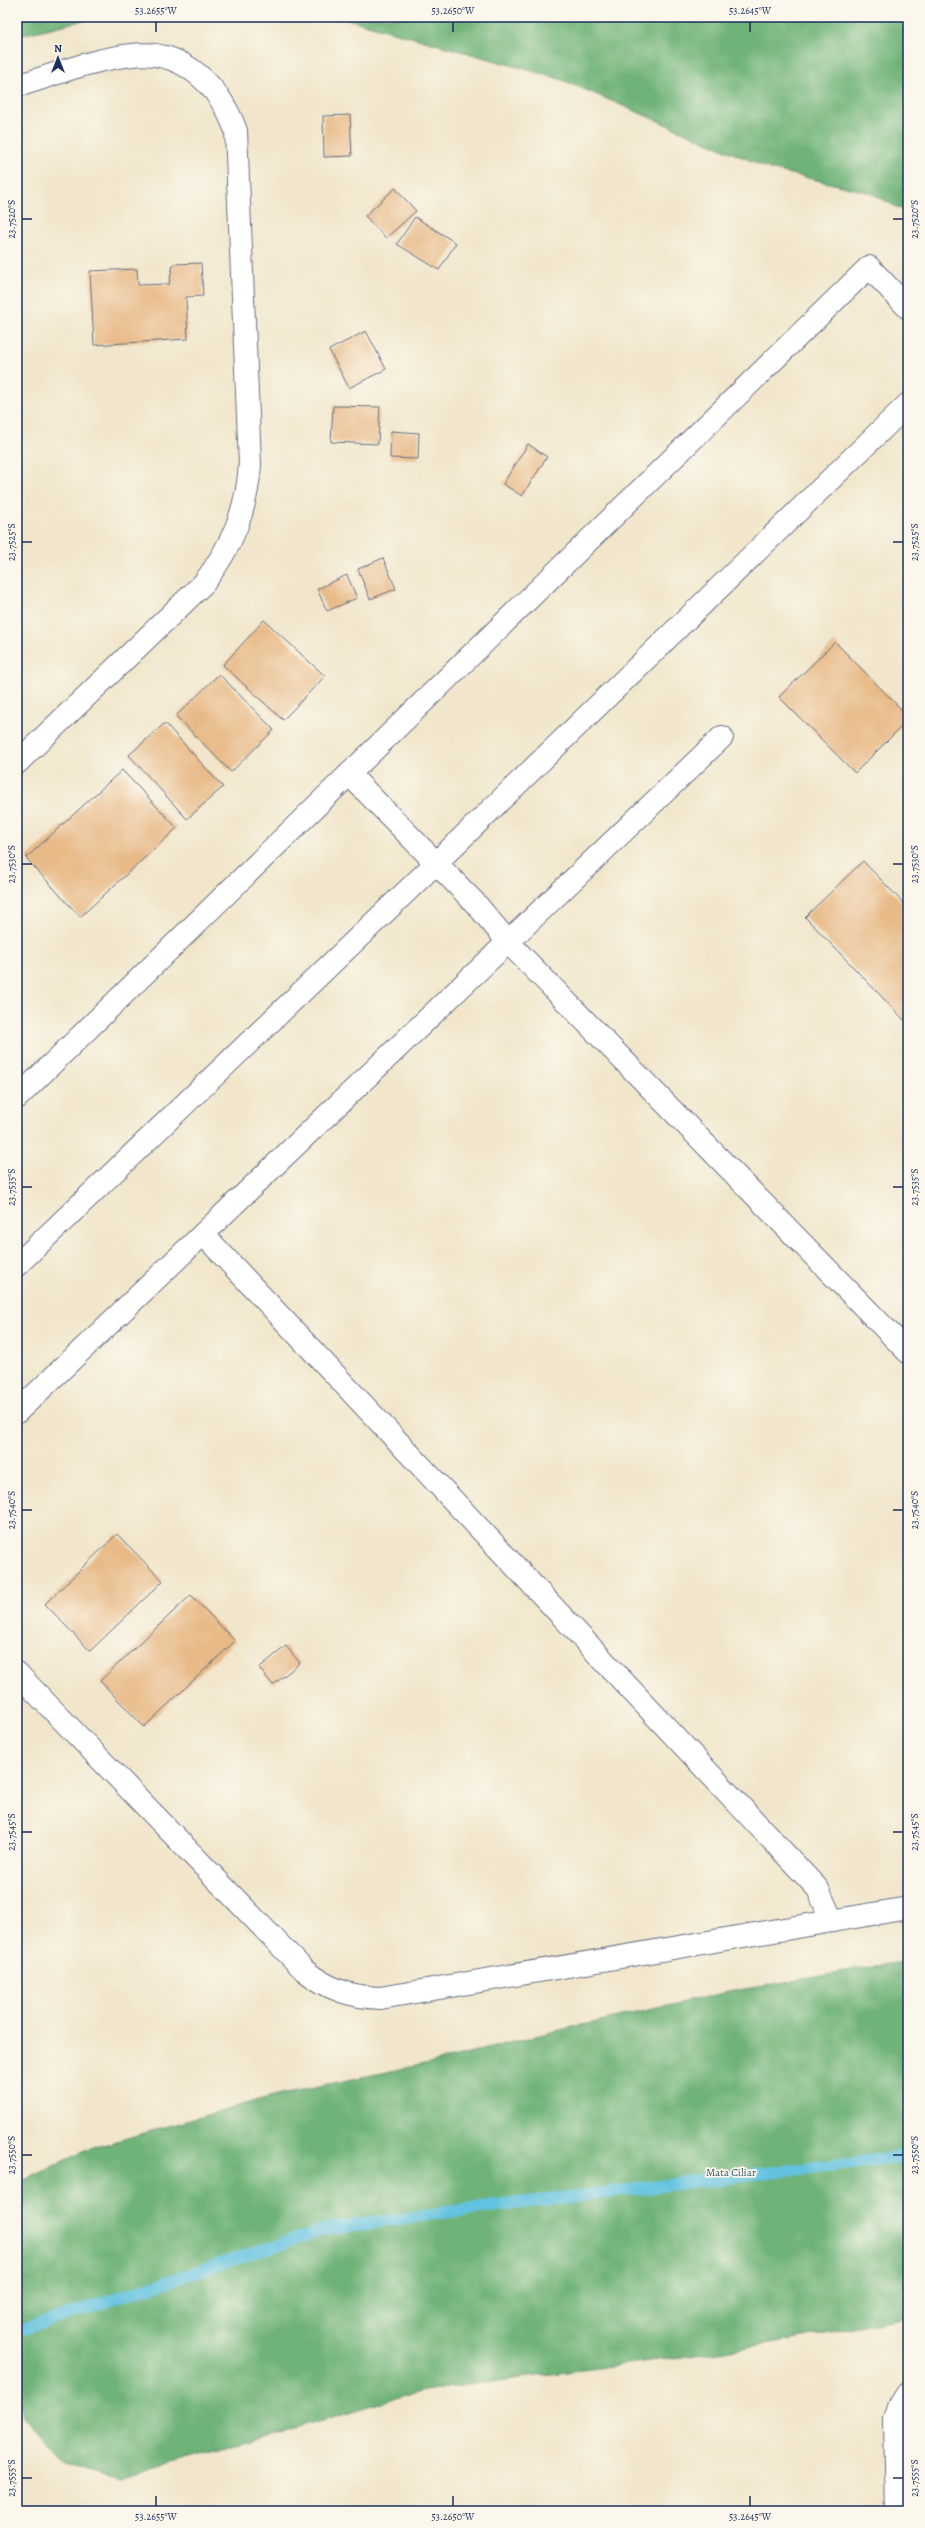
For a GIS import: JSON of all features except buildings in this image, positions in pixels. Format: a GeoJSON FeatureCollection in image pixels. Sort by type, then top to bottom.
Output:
{"type":"FeatureCollection","features":[{"type":"Feature","properties":{"kind":"street"},"geometry":{"type":"LineString","coordinates":[[17,86],[112,58],[132,54],[153,55],[174,60],[192,69],[207,81],[220,96],[229,112],[236,131],[250,464],[245,503],[236,533],[222,559],[204,583],[17,763]]}},
{"type":"Feature","properties":{"kind":"street"},"geometry":{"type":"LineString","coordinates":[[17,1098],[869,267],[908,308]]}},
{"type":"Feature","properties":{"kind":"street"},"geometry":{"type":"LineString","coordinates":[[17,1265],[435,864],[908,404]]}},
{"type":"Feature","properties":{"kind":"street"},"geometry":{"type":"LineString","coordinates":[[17,1412],[722,737]]}},
{"type":"Feature","properties":{"kind":"street"},"geometry":{"type":"LineString","coordinates":[[349,774],[435,864],[477,905],[508,942],[908,1352]]}},
{"type":"Feature","properties":{"kind":"street"},"geometry":{"type":"LineString","coordinates":[[203,1234],[818,1889],[832,1921]]}},
{"type":"Feature","properties":{"kind":"street"},"geometry":{"type":"LineString","coordinates":[[17,1673],[304,1970],[321,1983],[341,1992],[360,1998],[380,1998],[908,1908]]}},
{"type":"Feature","properties":{"kind":"street"},"geometry":{"type":"LineString","coordinates":[[897,2511],[895,2420],[899,2408],[908,2392]]}},
{"type":"Feature","properties":{"kind":"green space"},"geometry":{"type":"Polygon","coordinates":[[[17,17],[98,17],[17,36],[17,17]]]}},
{"type":"Feature","properties":{"kind":"green space"},"geometry":{"type":"Polygon","coordinates":[[[313,17],[908,17],[908,213],[871,193],[770,169],[560,79],[350,20],[313,17]]]}},
{"type":"Feature","properties":{"kind":"green space","name":"Mata Ciliar"},"geometry":{"type":"Polygon","coordinates":[[[908,1961],[908,2318],[726,2351],[423,2391],[120,2478],[61,2461],[23,2416],[17,2386],[17,2192],[23,2180],[89,2149],[276,2095],[453,2058],[551,2032],[728,1992],[908,1961]]]}},
{"type":"Feature","properties":{"kind":"waterway"},"geometry":{"type":"LineString","coordinates":[[24,2329],[323,2230],[455,2211],[908,2156]]}}]}
